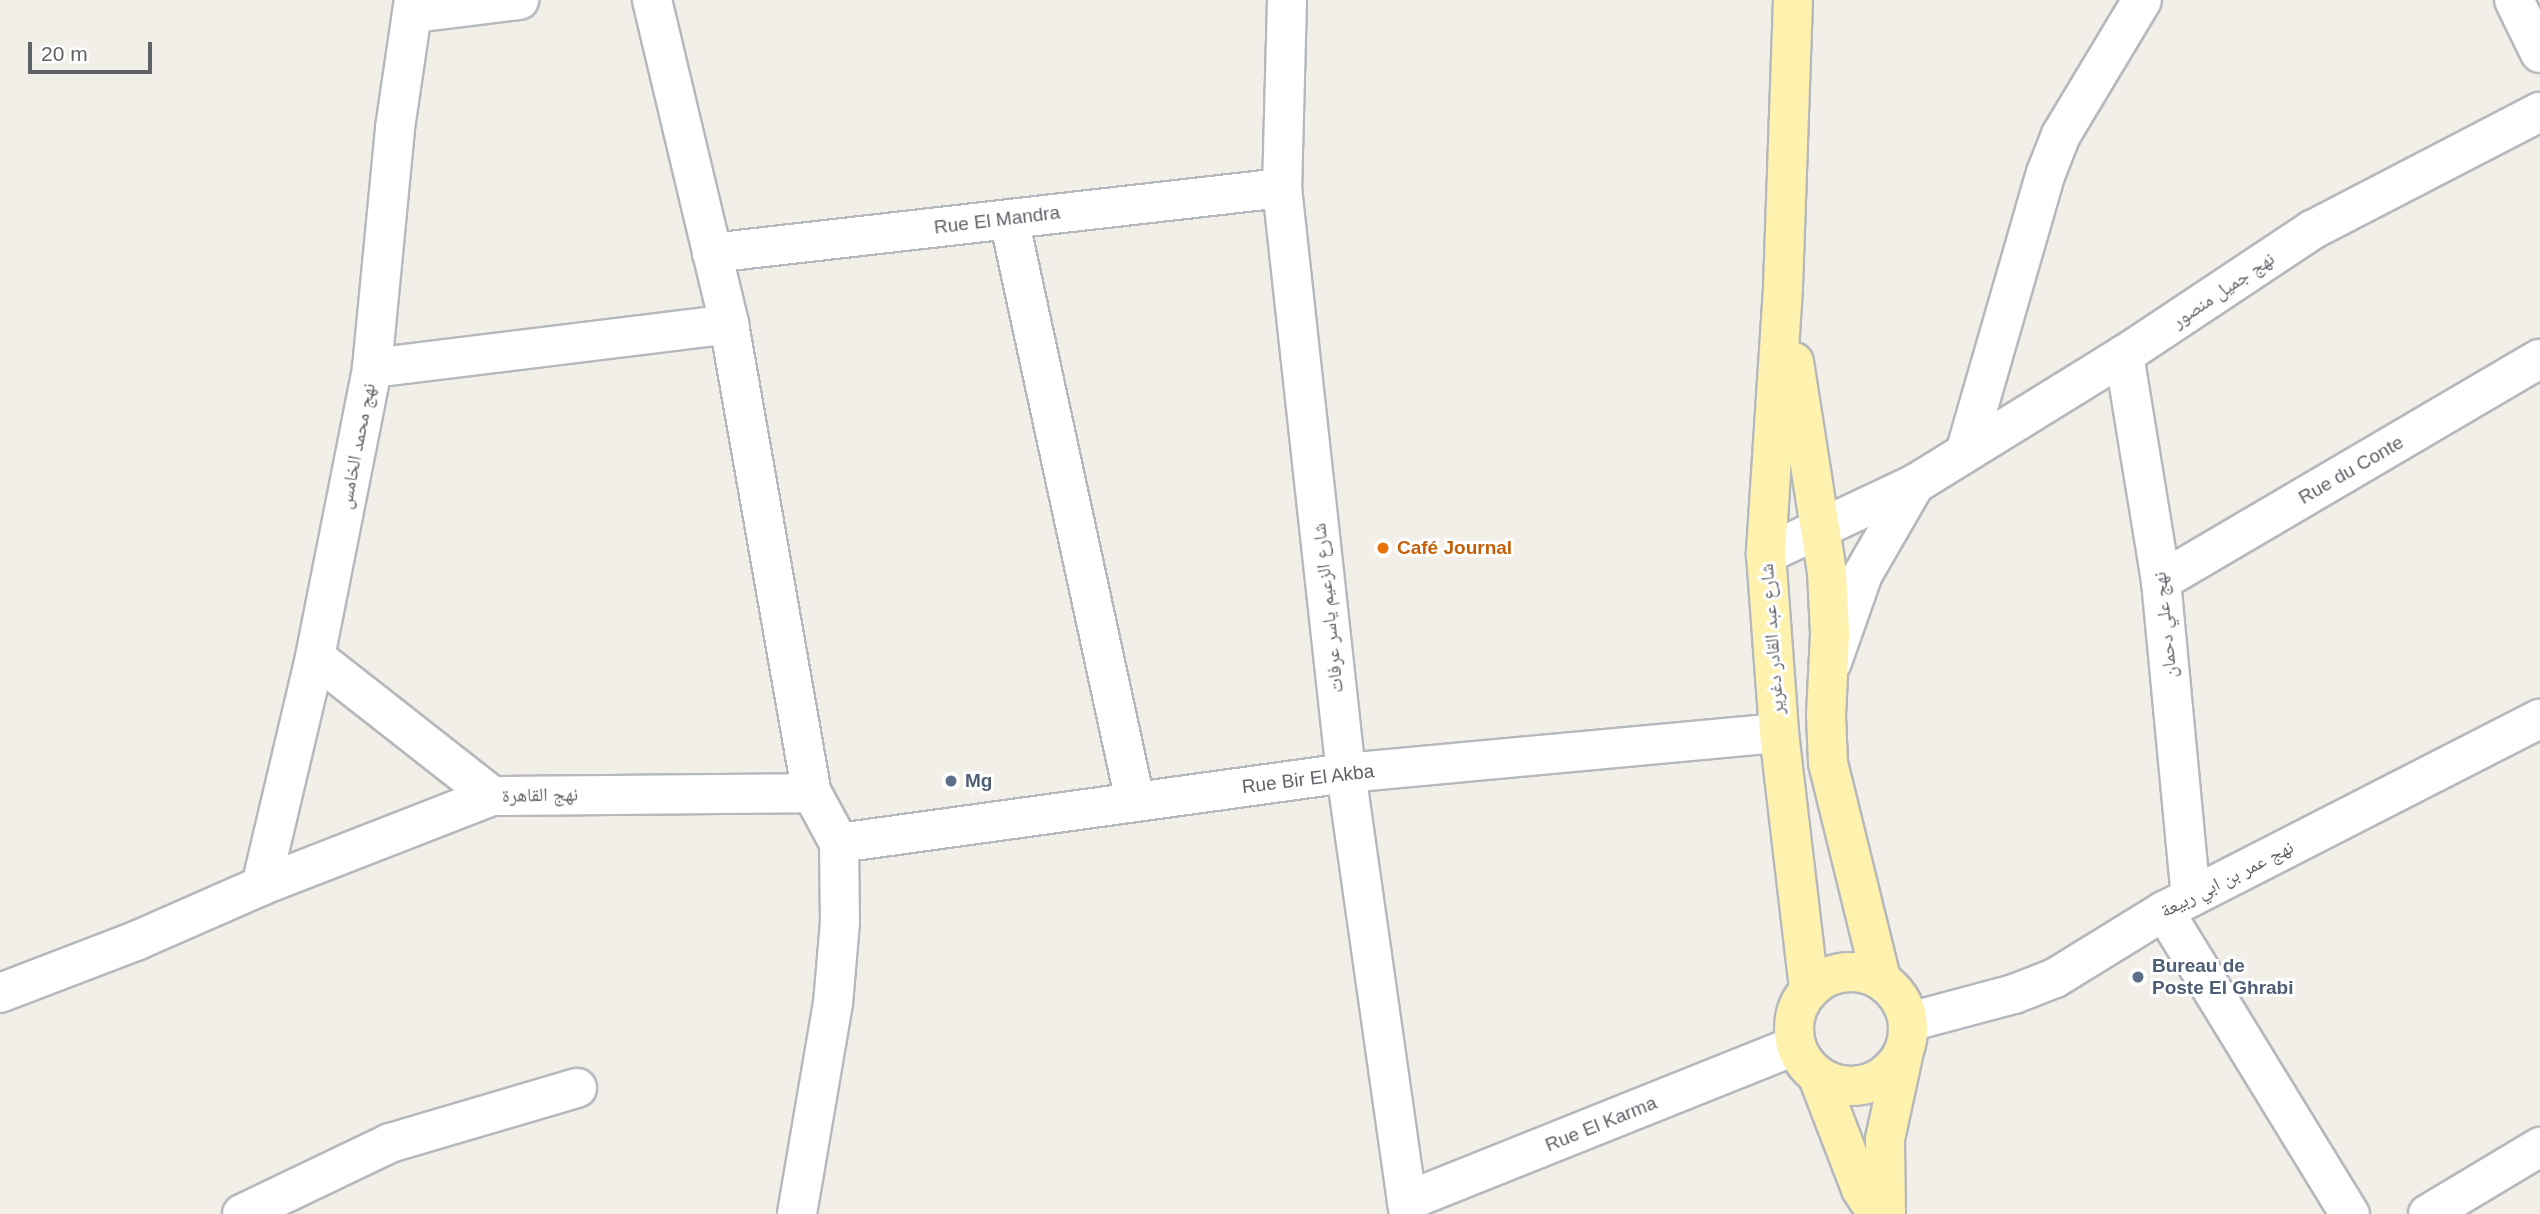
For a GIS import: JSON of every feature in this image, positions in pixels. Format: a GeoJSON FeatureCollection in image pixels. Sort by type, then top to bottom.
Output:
{"type":"FeatureCollection","features":[{"type":"Feature","properties":{"kind":"main road","name":"شارع عبد القادر دغرير"},"geometry":{"type":"LineString","coordinates":[[1793,0],[1783,288],[1766,554],[1779,733],[1809,988]]}},
{"type":"Feature","properties":{"kind":"main road","name":"شارع عبد القادر دغرير"},"geometry":{"type":"LineString","coordinates":[[1783,288],[1827,572],[1828,763],[1881,979]]}},
{"type":"Feature","properties":{"kind":"main road"},"geometry":{"type":"LineString","coordinates":[[1886,1214],[1885,1139],[1906,1039],[1904,1005],[1895,990],[1881,979],[1856,971],[1831,975],[1809,988],[1796,1016],[1795,1046],[1804,1063],[1818,1077],[1841,1086],[1866,1085],[1887,1074],[1906,1039]]}},
{"type":"Feature","properties":{"kind":"main road"},"geometry":{"type":"LineString","coordinates":[[1818,1077],[1861,1189],[1877,1214]]}},
{"type":"Feature","properties":{"kind":"street"},"geometry":{"type":"LineString","coordinates":[[413,6],[519,0]]}},
{"type":"Feature","properties":{"kind":"street"},"geometry":{"type":"LineString","coordinates":[[652,0],[729,324],[812,793],[839,843],[840,922],[833,1003],[797,1214]]}},
{"type":"Feature","properties":{"kind":"street","name":"شارع الزعيم ياسر عرفات"},"geometry":{"type":"LineString","coordinates":[[1287,0],[1282,188],[1346,773],[1408,1208]]}},
{"type":"Feature","properties":{"kind":"street"},"geometry":{"type":"LineString","coordinates":[[1965,453],[2046,173],[2061,135],[2142,0]]}},
{"type":"Feature","properties":{"kind":"street"},"geometry":{"type":"LineString","coordinates":[[2514,0],[2540,53]]}},
{"type":"Feature","properties":{"kind":"street","name":"نهج محمد الخامس"},"geometry":{"type":"LineString","coordinates":[[261,886],[315,657],[372,368],[395,128],[413,6]]}},
{"type":"Feature","properties":{"kind":"street","name":"نهج جميل منصور"},"geometry":{"type":"LineString","coordinates":[[1766,554],[1915,484],[2124,355],[2312,230],[2540,112]]}},
{"type":"Feature","properties":{"kind":"street","name":"Rue El Mandra"},"geometry":{"type":"LineString","coordinates":[[712,253],[1282,188]]}},
{"type":"Feature","properties":{"kind":"street"},"geometry":{"type":"LineString","coordinates":[[1009,219],[1135,801]]}},
{"type":"Feature","properties":{"kind":"street"},"geometry":{"type":"LineString","coordinates":[[372,368],[729,324]]}},
{"type":"Feature","properties":{"kind":"street","name":"نهج علي دحمان"},"geometry":{"type":"LineString","coordinates":[[2124,355],[2161,581],[2178,904],[2350,1214]]}},
{"type":"Feature","properties":{"kind":"street","name":"Rue du Conte"},"geometry":{"type":"LineString","coordinates":[[2161,581],[2540,359]]}},
{"type":"Feature","properties":{"kind":"street"},"geometry":{"type":"LineString","coordinates":[[1829,672],[1844,622],[1863,574],[1887,527],[1915,484]]}},
{"type":"Feature","properties":{"kind":"street","name":"نهج القاهرة"},"geometry":{"type":"LineString","coordinates":[[315,657],[492,796],[812,793]]}},
{"type":"Feature","properties":{"kind":"street","name":"نهج عمر بن ابي ربيعة"},"geometry":{"type":"LineString","coordinates":[[1906,1039],[2055,978],[2178,904],[2540,719]]}},
{"type":"Feature","properties":{"kind":"street","name":"Rue Bir El Akba"},"geometry":{"type":"LineString","coordinates":[[839,843],[1346,773],[1779,733]]}},
{"type":"Feature","properties":{"kind":"street"},"geometry":{"type":"LineString","coordinates":[[0,993],[138,940],[261,886],[492,796]]}},
{"type":"Feature","properties":{"kind":"street","name":"Rue El Karma"},"geometry":{"type":"LineString","coordinates":[[1408,1208],[1795,1046]]}},
{"type":"Feature","properties":{"kind":"street"},"geometry":{"type":"LineString","coordinates":[[242,1214],[390,1143],[577,1088]]}},
{"type":"Feature","properties":{"kind":"street"},"geometry":{"type":"LineString","coordinates":[[2428,1214],[2540,1147]]}},
{"type":"Feature","properties":{"kind":"place","name":"Café Journal"},"geometry":{"type":"Point","coordinates":[1383,548]}},
{"type":"Feature","properties":{"kind":"place","name":"Mg"},"geometry":{"type":"Point","coordinates":[951,781]}},
{"type":"Feature","properties":{"kind":"place","name":"Bureau de Poste El Ghrabi"},"geometry":{"type":"Point","coordinates":[2138,977]}}]}
